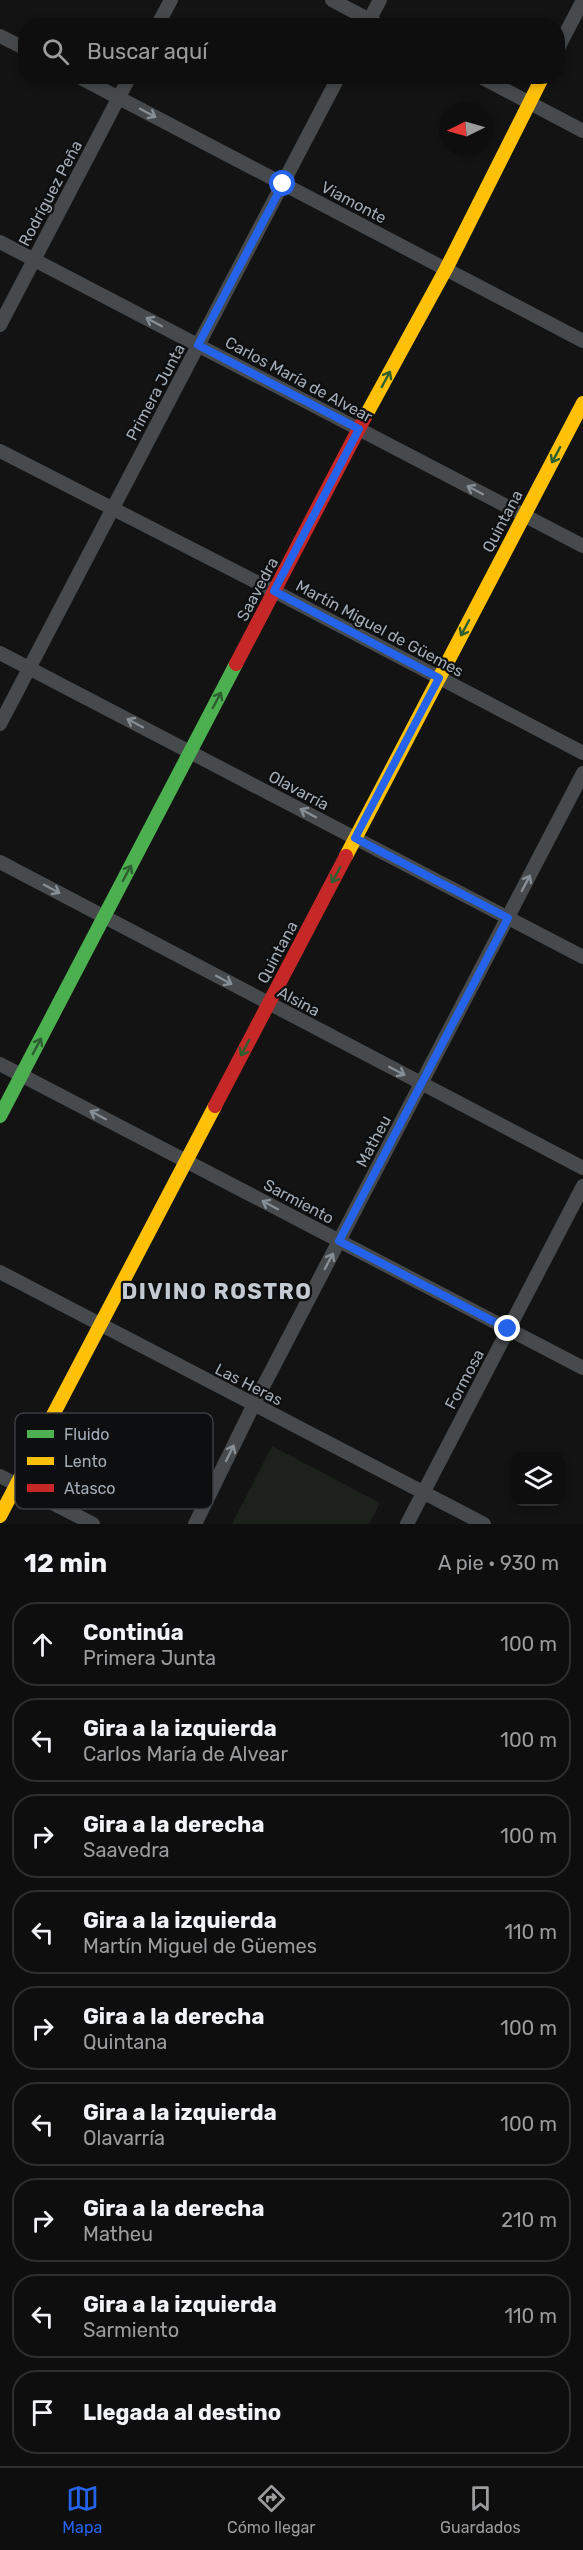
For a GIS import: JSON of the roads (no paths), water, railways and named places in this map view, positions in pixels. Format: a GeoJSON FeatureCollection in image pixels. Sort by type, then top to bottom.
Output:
{"type":"FeatureCollection","features":[{"type":"Feature","properties":{"kind":"street"},"geometry":{"type":"LineString","coordinates":[[161,18],[171,0]]}},
{"type":"Feature","properties":{"kind":"street"},"geometry":{"type":"LineString","coordinates":[[332,0],[362,18]]}},
{"type":"Feature","properties":{"kind":"street"},"geometry":{"type":"LineString","coordinates":[[374,18],[380,0]]}},
{"type":"Feature","properties":{"kind":"street"},"geometry":{"type":"LineString","coordinates":[[565,35],[583,0]]}},
{"type":"Feature","properties":{"kind":"street"},"geometry":{"type":"LineString","coordinates":[[0,36],[18,46]]}},
{"type":"Feature","properties":{"kind":"street","name":"Viamonte"},"geometry":{"type":"LineString","coordinates":[[92,84],[583,341]]}},
{"type":"Feature","properties":{"kind":"street","name":"Rodríguez Peña"},"geometry":{"type":"LineString","coordinates":[[0,325],[126,84]]}},
{"type":"Feature","properties":{"kind":"street","name":"Primera Junta"},"geometry":{"type":"LineString","coordinates":[[0,724],[335,84]]}},
{"type":"Feature","properties":{"kind":"street"},"geometry":{"type":"LineString","coordinates":[[494,84],[583,131]]}},
{"type":"Feature","properties":{"kind":"street","name":"Saavedra"},"geometry":{"type":"LineString","coordinates":[[0,1116],[359,429],[446,269],[539,84]]}},
{"type":"Feature","properties":{"kind":"street","name":"Carlos María de Alvear"},"geometry":{"type":"LineString","coordinates":[[0,242],[583,546]]}},
{"type":"Feature","properties":{"kind":"street","name":"Quintana"},"geometry":{"type":"LineString","coordinates":[[54,1413],[583,403]]}},
{"type":"Feature","properties":{"kind":"street","name":"Martín Miguel de Güemes"},"geometry":{"type":"LineString","coordinates":[[0,451],[583,753]]}},
{"type":"Feature","properties":{"kind":"street","name":"Olavarría"},"geometry":{"type":"LineString","coordinates":[[0,653],[583,957]]}},
{"type":"Feature","properties":{"kind":"street","name":"Matheu"},"geometry":{"type":"LineString","coordinates":[[213,1487],[254,1404],[583,773]]}},
{"type":"Feature","properties":{"kind":"street","name":"Alsina"},"geometry":{"type":"LineString","coordinates":[[0,862],[583,1168]]}},
{"type":"Feature","properties":{"kind":"street","name":"Sarmiento"},"geometry":{"type":"LineString","coordinates":[[0,1064],[583,1368]]}},
{"type":"Feature","properties":{"kind":"street","name":"Formosa"},"geometry":{"type":"LineString","coordinates":[[407,1524],[583,1186]]}},
{"type":"Feature","properties":{"kind":"street","name":"Las Heras"},"geometry":{"type":"LineString","coordinates":[[0,1272],[484,1524]]}},
{"type":"Feature","properties":{"kind":"street"},"geometry":{"type":"LineString","coordinates":[[0,1476],[15,1483]]}},
{"type":"Feature","properties":{"kind":"street","name":"Quintana"},"geometry":{"type":"LineString","coordinates":[[0,1516],[15,1488]]}},
{"type":"Feature","properties":{"kind":"street"},"geometry":{"type":"LineString","coordinates":[[64,1509],[93,1524]]}},
{"type":"Feature","properties":{"kind":"street","name":"Matheu"},"geometry":{"type":"LineString","coordinates":[[195,1524],[202,1509]]}},
{"type":"Feature","properties":{"kind":"district","name":"DIVINO ROSTRO"},"geometry":{"type":"Point","coordinates":[217,1291]}}]}
